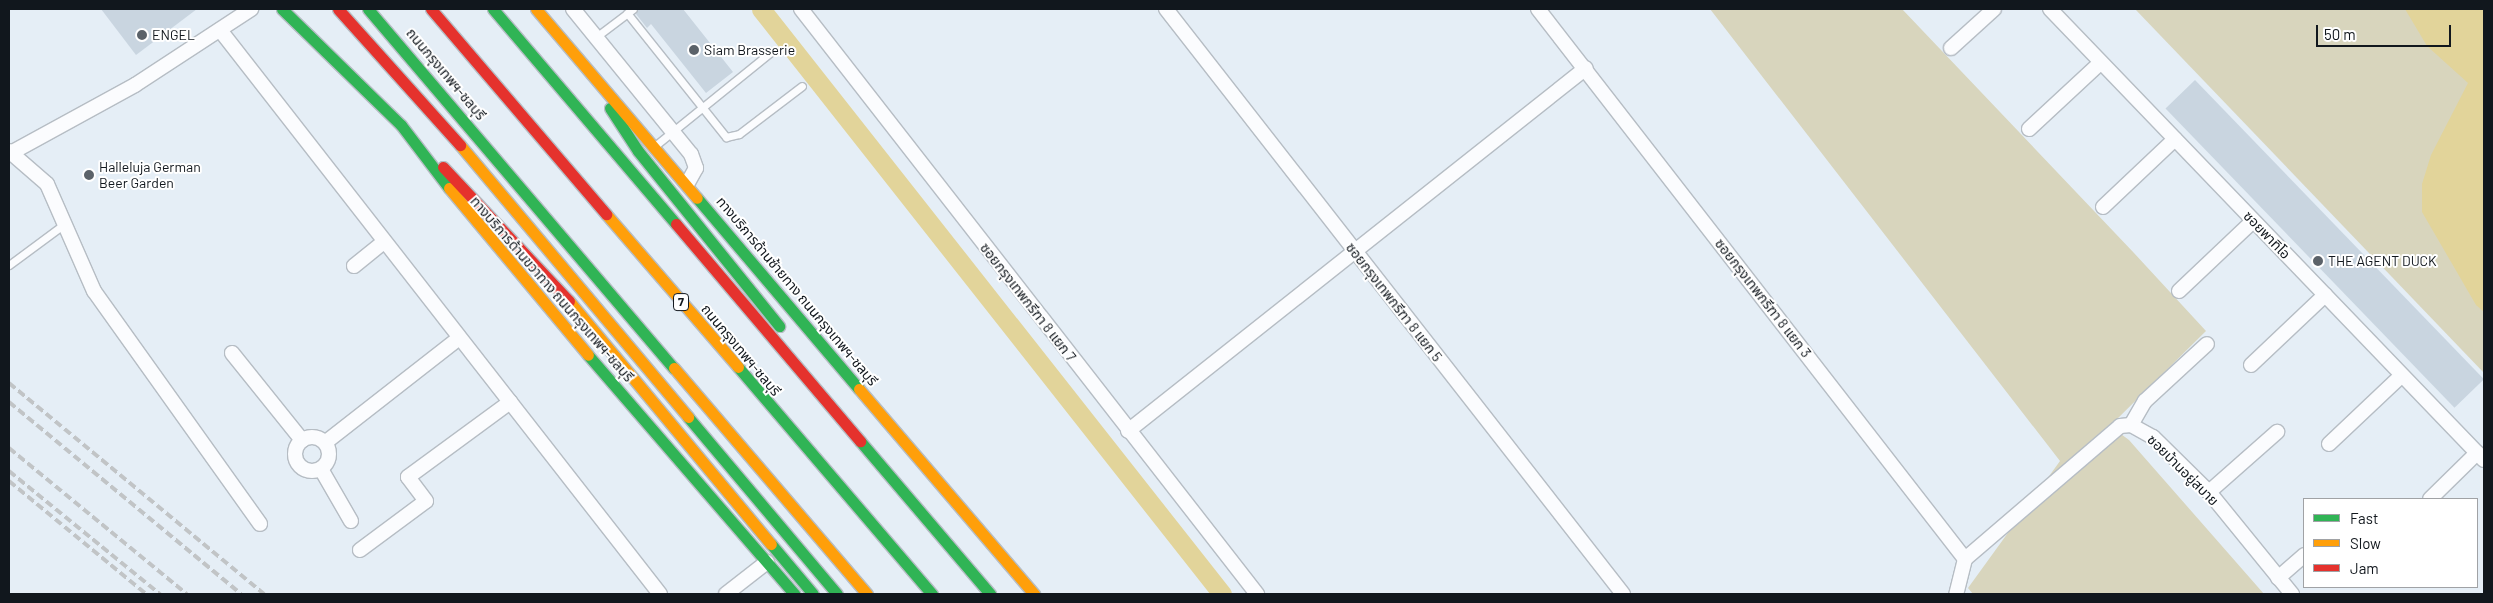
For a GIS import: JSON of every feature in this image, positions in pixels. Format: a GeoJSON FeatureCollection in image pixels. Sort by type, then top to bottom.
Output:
{"type":"FeatureCollection","features":[{"type":"Feature","properties":{"kind":"main road","name":"ทางบริการด้านขวาทาง ถนนกรุงเทพฯ-ชลบุรี"},"geometry":{"type":"LineString","coordinates":[[282,9],[401,125],[486,237],[794,594]]}},
{"type":"Feature","properties":{"kind":"main road","name":"ทางบริการด้านขวาทาง ถนนกรุงเทพฯ-ชลบุรี"},"geometry":{"type":"LineString","coordinates":[[338,9],[458,141],[837,594]]}},
{"type":"Feature","properties":{"kind":"main road","name":"ถนนกรุงเทพฯ-ชลบุรี"},"geometry":{"type":"LineString","coordinates":[[368,9],[867,594]]}},
{"type":"Feature","properties":{"kind":"main road","name":"ถนนกรุงเทพฯ-ชลบุรี"},"geometry":{"type":"LineString","coordinates":[[431,9],[932,594]]}},
{"type":"Feature","properties":{"kind":"main road"},"geometry":{"type":"LineString","coordinates":[[493,9],[990,594]]}},
{"type":"Feature","properties":{"kind":"main road"},"geometry":{"type":"LineString","coordinates":[[514,34],[523,17],[539,11]]}},
{"type":"Feature","properties":{"kind":"main road","name":"ทางบริการด้านซ้ายทาง ถนนกรุงเทพฯ-ชลบุรี"},"geometry":{"type":"LineString","coordinates":[[539,11],[1034,594]]}},
{"type":"Feature","properties":{"kind":"main road"},"geometry":{"type":"LineString","coordinates":[[591,72],[638,151],[999,594]]}},
{"type":"Feature","properties":{"kind":"main road"},"geometry":{"type":"LineString","coordinates":[[401,125],[534,260],[813,594]]}},
{"type":"Feature","properties":{"kind":"street"},"geometry":{"type":"LineString","coordinates":[[251,9],[135,85],[9,153],[47,184],[63,225],[116,325],[260,524]]}},
{"type":"Feature","properties":{"kind":"street"},"geometry":{"type":"LineString","coordinates":[[574,9],[695,162],[687,184]]}},
{"type":"Feature","properties":{"kind":"street","name":"ซอยกรุงเทพกรีฑา 8 แยก 7"},"geometry":{"type":"LineString","coordinates":[[801,9],[1128,431],[1257,594]]}},
{"type":"Feature","properties":{"kind":"street","name":"ซอยกรุงเทพกรีฑา 8 แยก 5"},"geometry":{"type":"LineString","coordinates":[[1166,9],[1623,594]]}},
{"type":"Feature","properties":{"kind":"street","name":"ซอยกรุงเทพกรีฑา 8 แยก 3"},"geometry":{"type":"LineString","coordinates":[[1538,9],[1586,68],[1965,559]]}},
{"type":"Feature","properties":{"kind":"street"},"geometry":{"type":"LineString","coordinates":[[1951,48],[1994,9]]}},
{"type":"Feature","properties":{"kind":"street","name":"ซอยพาทิโอ"},"geometry":{"type":"LineString","coordinates":[[2050,9],[2481,456]]}},
{"type":"Feature","properties":{"kind":"street"},"geometry":{"type":"LineString","coordinates":[[220,30],[660,594]]}},
{"type":"Feature","properties":{"kind":"street"},"geometry":{"type":"LineString","coordinates":[[2029,129],[2101,62]]}},
{"type":"Feature","properties":{"kind":"street"},"geometry":{"type":"LineString","coordinates":[[1128,431],[1586,68]]}},
{"type":"Feature","properties":{"kind":"street"},"geometry":{"type":"LineString","coordinates":[[2103,207],[2175,139]]}},
{"type":"Feature","properties":{"kind":"street"},"geometry":{"type":"LineString","coordinates":[[2179,291],[2254,220]]}},
{"type":"Feature","properties":{"kind":"street"},"geometry":{"type":"LineString","coordinates":[[354,266],[384,242]]}},
{"type":"Feature","properties":{"kind":"street"},"geometry":{"type":"LineString","coordinates":[[2251,365],[2325,295]]}},
{"type":"Feature","properties":{"kind":"street"},"geometry":{"type":"LineString","coordinates":[[326,442],[459,338]]}},
{"type":"Feature","properties":{"kind":"street"},"geometry":{"type":"LineString","coordinates":[[1956,594],[1965,559],[2120,426],[2131,425],[2145,401],[2207,344]]}},
{"type":"Feature","properties":{"kind":"street"},"geometry":{"type":"LineString","coordinates":[[232,353],[302,440]]}},
{"type":"Feature","properties":{"kind":"street"},"geometry":{"type":"LineString","coordinates":[[2329,444],[2402,374]]}},
{"type":"Feature","properties":{"kind":"street"},"geometry":{"type":"LineString","coordinates":[[360,550],[426,501],[408,477],[510,402]]}},
{"type":"Feature","properties":{"kind":"street","name":"ซอยบ้านอยู่สบาย"},"geometry":{"type":"LineString","coordinates":[[2131,425],[2154,437],[2209,492],[2292,594]]}},
{"type":"Feature","properties":{"kind":"street"},"geometry":{"type":"LineString","coordinates":[[2209,492],[2277,432]]}},
{"type":"Feature","properties":{"kind":"street"},"geometry":{"type":"LineString","coordinates":[[319,437],[326,442],[330,457],[321,469],[300,466],[295,452],[302,440],[319,437]]}},
{"type":"Feature","properties":{"kind":"street"},"geometry":{"type":"LineString","coordinates":[[2431,498],[2481,456]]}},
{"type":"Feature","properties":{"kind":"street"},"geometry":{"type":"LineString","coordinates":[[321,469],[351,521]]}},
{"type":"Feature","properties":{"kind":"street"},"geometry":{"type":"LineString","coordinates":[[2278,578],[2303,556]]}},
{"type":"Feature","properties":{"kind":"street"},"geometry":{"type":"LineString","coordinates":[[726,594],[767,562]]}},
{"type":"Feature","properties":{"kind":"lane"},"geometry":{"type":"LineString","coordinates":[[596,37],[630,11],[702,109],[732,139],[802,86]]}},
{"type":"Feature","properties":{"kind":"lane"},"geometry":{"type":"LineString","coordinates":[[655,146],[772,51]]}},
{"type":"Feature","properties":{"kind":"lane"},"geometry":{"type":"LineString","coordinates":[[9,265],[63,225]]}},
{"type":"Feature","properties":{"kind":"shaded area"},"geometry":{"type":"Polygon","coordinates":[[[1710,9],[1902,9],[2134,253],[2206,331],[2110,426],[2129,440],[2264,594],[1973,594],[1968,588],[2060,461],[1710,9]]]}},
{"type":"Feature","properties":{"kind":"shaded area"},"geometry":{"type":"Polygon","coordinates":[[[2135,9],[2484,9],[2484,373],[2135,9]]]}},
{"type":"Feature","properties":{"kind":"shaded area"},"geometry":{"type":"Polygon","coordinates":[[[2405,9],[2484,9],[2484,312],[2476,305],[2422,212],[2422,184],[2431,155],[2468,83],[2427,46],[2405,9]]]}},
{"type":"Feature","properties":{"kind":"building","name":"ENGEL"},"geometry":{"type":"Polygon","coordinates":[[[101,9],[197,9],[136,55],[101,9]]]}},
{"type":"Feature","properties":{"kind":"building","name":"Siam Brasserie"},"geometry":{"type":"Polygon","coordinates":[[[638,9],[683,9],[733,72],[706,93],[651,24],[647,28],[636,14],[638,9]]]}},
{"type":"Feature","properties":{"kind":"building"},"geometry":{"type":"Polygon","coordinates":[[[2195,80],[2484,379],[2454,408],[2166,108],[2195,80]]]}},
{"type":"Feature","properties":{"kind":"waterway"},"geometry":{"type":"LineString","coordinates":[[761,9],[1222,594]]}},
{"type":"Feature","properties":{"kind":"railway"},"geometry":{"type":"LineString","coordinates":[[9,383],[264,594]]}},
{"type":"Feature","properties":{"kind":"railway"},"geometry":{"type":"LineString","coordinates":[[9,402],[241,594]]}},
{"type":"Feature","properties":{"kind":"railway"},"geometry":{"type":"LineString","coordinates":[[9,448],[187,594]]}},
{"type":"Feature","properties":{"kind":"railway"},"geometry":{"type":"LineString","coordinates":[[9,471],[160,594]]}},
{"type":"Feature","properties":{"kind":"railway"},"geometry":{"type":"LineString","coordinates":[[9,481],[146,594]]}},
{"type":"Feature","properties":{"kind":"traffic: fast"},"geometry":{"type":"LineString","coordinates":[[282,9],[401,125],[449,188]]}},
{"type":"Feature","properties":{"kind":"traffic: fast"},"geometry":{"type":"LineString","coordinates":[[368,9],[674,368]]}},
{"type":"Feature","properties":{"kind":"traffic: fast"},"geometry":{"type":"LineString","coordinates":[[493,9],[676,224]]}},
{"type":"Feature","properties":{"kind":"traffic: fast"},"geometry":{"type":"LineString","coordinates":[[610,108],[638,151],[779,326]]}},
{"type":"Feature","properties":{"kind":"traffic: fast"},"geometry":{"type":"LineString","coordinates":[[697,198],[859,389]]}},
{"type":"Feature","properties":{"kind":"traffic: fast"},"geometry":{"type":"LineString","coordinates":[[588,355],[794,594]]}},
{"type":"Feature","properties":{"kind":"traffic: fast"},"geometry":{"type":"LineString","coordinates":[[738,367],[932,594]]}},
{"type":"Feature","properties":{"kind":"traffic: fast"},"geometry":{"type":"LineString","coordinates":[[688,417],[837,594]]}},
{"type":"Feature","properties":{"kind":"traffic: fast"},"geometry":{"type":"LineString","coordinates":[[860,441],[990,594]]}},
{"type":"Feature","properties":{"kind":"traffic: fast"},"geometry":{"type":"LineString","coordinates":[[771,544],[813,594]]}},
{"type":"Feature","properties":{"kind":"traffic: slow"},"geometry":{"type":"LineString","coordinates":[[536,9],[697,198]]}},
{"type":"Feature","properties":{"kind":"traffic: slow"},"geometry":{"type":"LineString","coordinates":[[460,145],[688,417]]}},
{"type":"Feature","properties":{"kind":"traffic: slow"},"geometry":{"type":"LineString","coordinates":[[449,188],[588,355]]}},
{"type":"Feature","properties":{"kind":"traffic: slow"},"geometry":{"type":"LineString","coordinates":[[606,214],[738,367]]}},
{"type":"Feature","properties":{"kind":"traffic: slow"},"geometry":{"type":"LineString","coordinates":[[569,301],[771,544]]}},
{"type":"Feature","properties":{"kind":"traffic: slow"},"geometry":{"type":"LineString","coordinates":[[674,368],[867,594]]}},
{"type":"Feature","properties":{"kind":"traffic: slow"},"geometry":{"type":"LineString","coordinates":[[859,389],[1034,594]]}},
{"type":"Feature","properties":{"kind":"traffic: jam"},"geometry":{"type":"LineString","coordinates":[[338,9],[460,145]]}},
{"type":"Feature","properties":{"kind":"traffic: jam"},"geometry":{"type":"LineString","coordinates":[[431,9],[606,214]]}},
{"type":"Feature","properties":{"kind":"traffic: jam"},"geometry":{"type":"LineString","coordinates":[[443,167],[569,301]]}},
{"type":"Feature","properties":{"kind":"traffic: jam"},"geometry":{"type":"LineString","coordinates":[[676,224],[860,441]]}},
{"type":"Feature","properties":{"kind":"place","name":"ENGEL"},"geometry":{"type":"Point","coordinates":[142,35]}},
{"type":"Feature","properties":{"kind":"place","name":"Siam Brasserie"},"geometry":{"type":"Point","coordinates":[694,50]}},
{"type":"Feature","properties":{"kind":"place","name":"Halleluja German Beer Garden"},"geometry":{"type":"Point","coordinates":[89,175]}},
{"type":"Feature","properties":{"kind":"place","name":"THE AGENT DUCK"},"geometry":{"type":"Point","coordinates":[2318,261]}}]}
